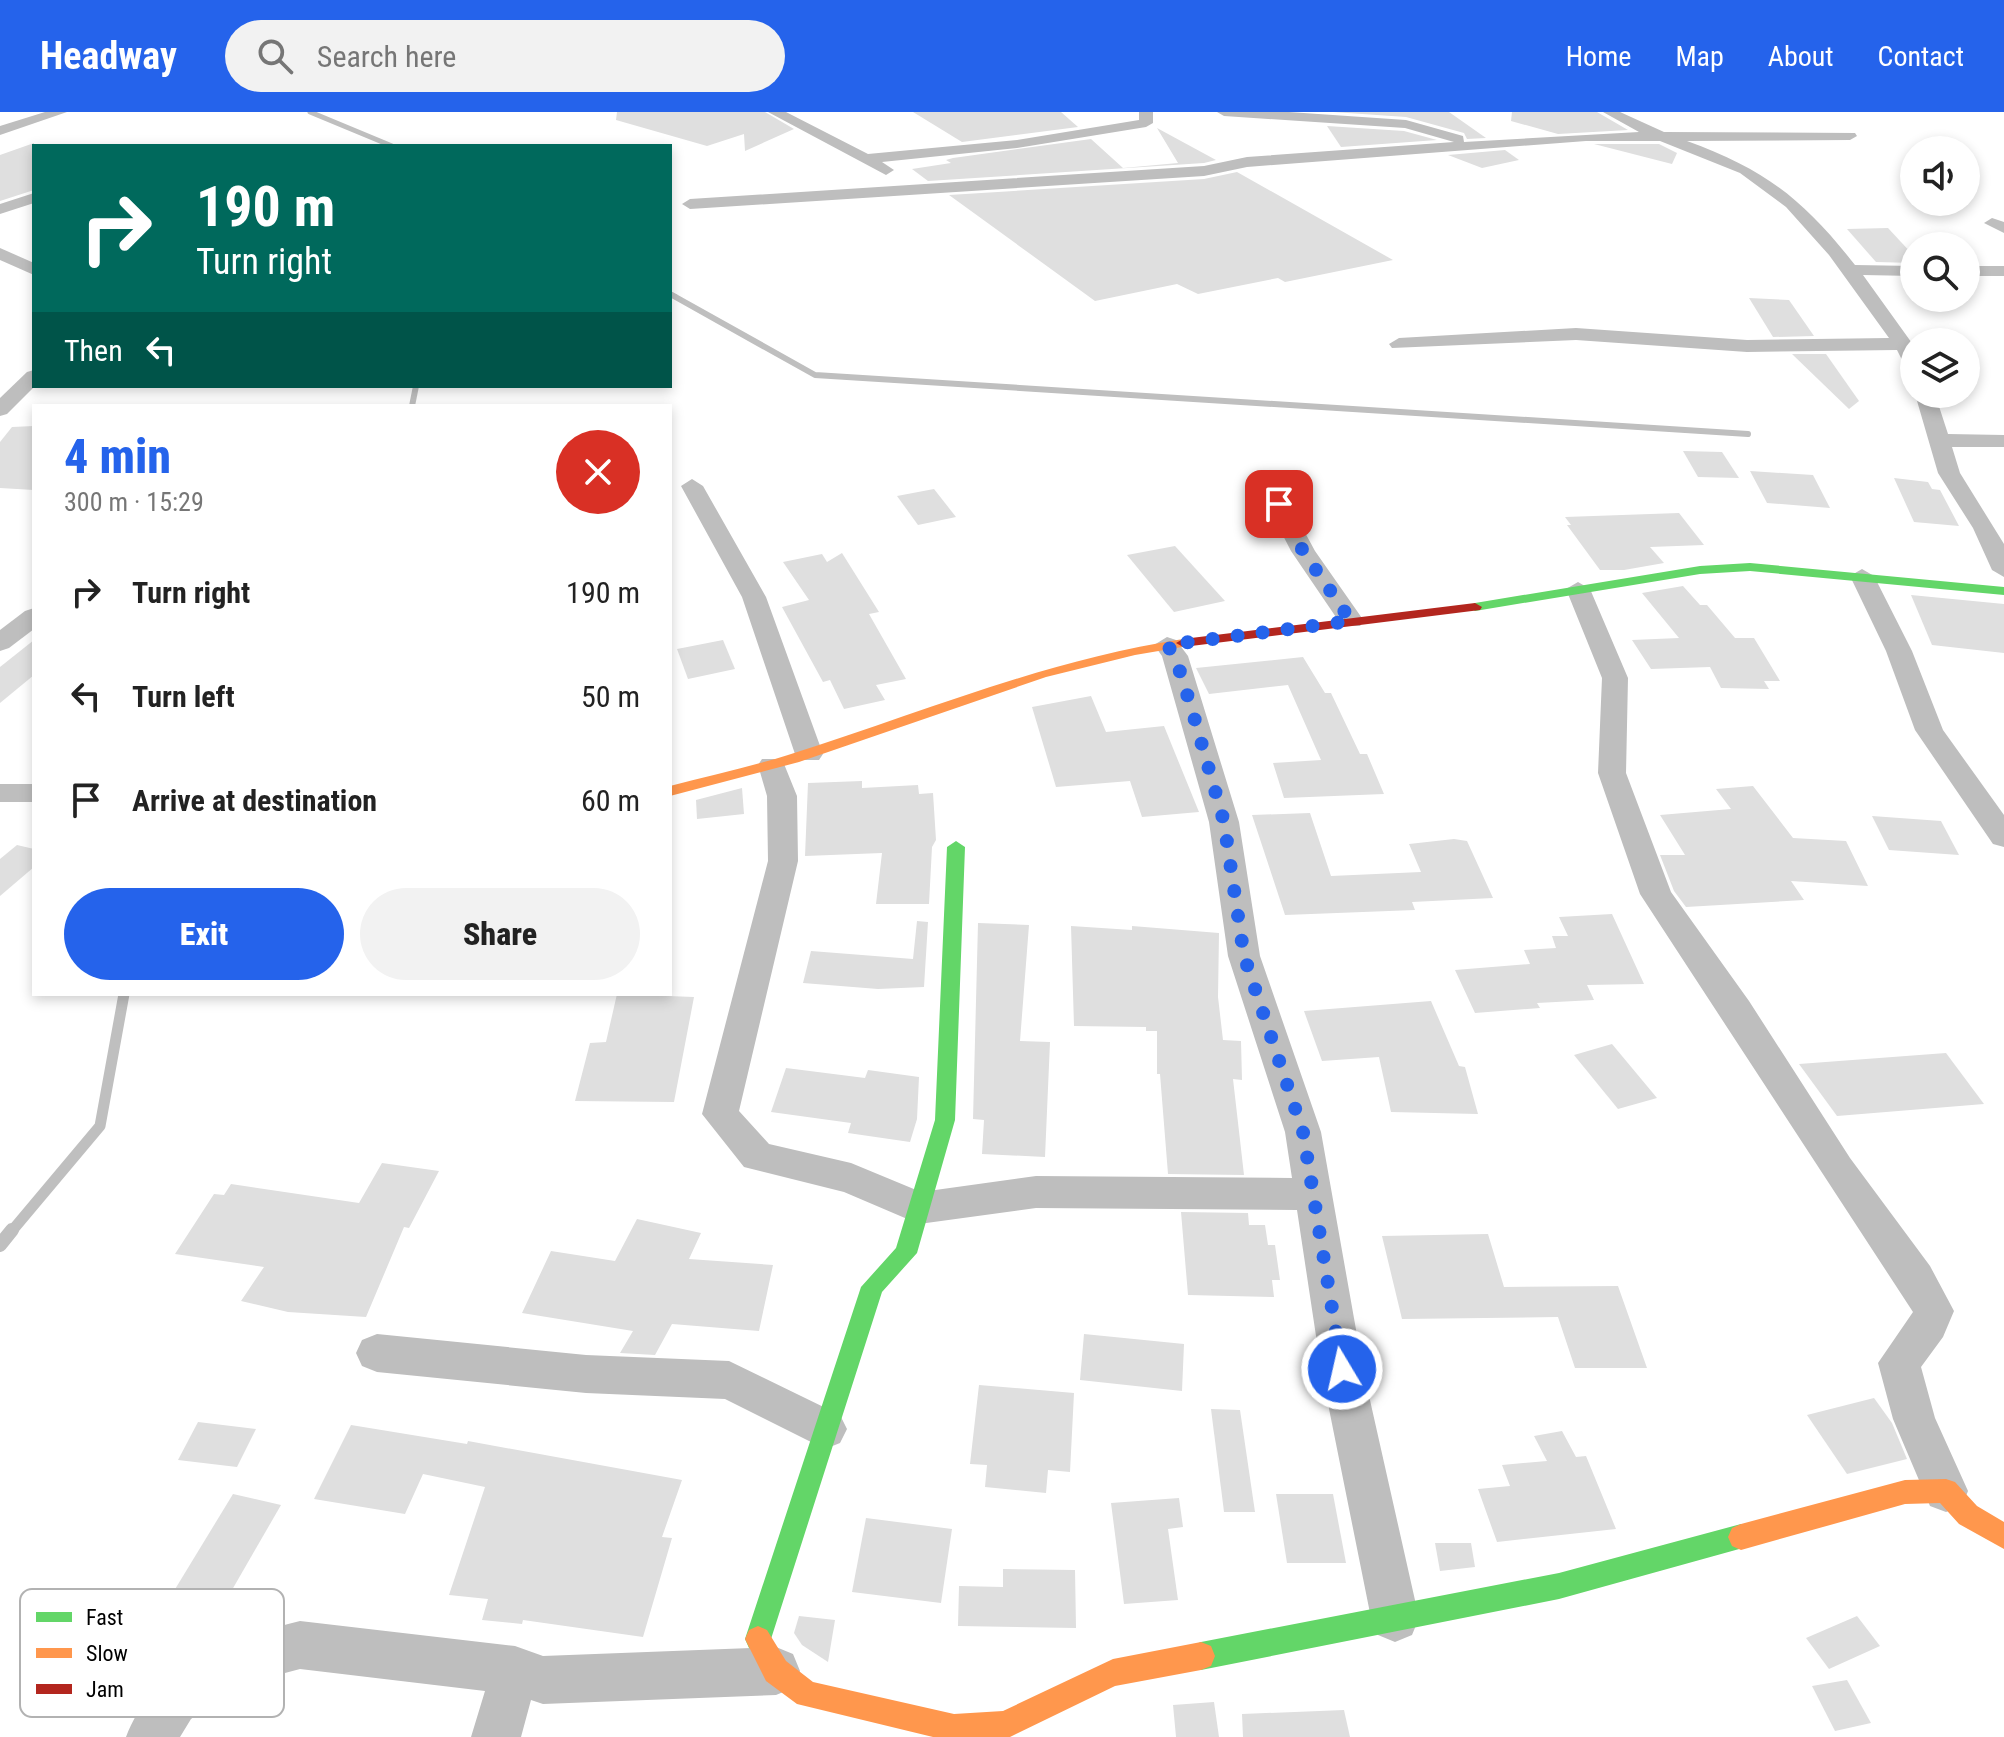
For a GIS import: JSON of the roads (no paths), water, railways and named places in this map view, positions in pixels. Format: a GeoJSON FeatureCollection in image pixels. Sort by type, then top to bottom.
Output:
{"type":"FeatureCollection","features":[{"type":"Feature","properties":{"kind":"street"},"geometry":{"type":"LineString","coordinates":[[0,131],[60,112]]}},
{"type":"Feature","properties":{"kind":"street"},"geometry":{"type":"LineString","coordinates":[[775,112],[891,173],[938,188]]}},
{"type":"Feature","properties":{"kind":"street"},"geometry":{"type":"LineString","coordinates":[[867,159],[925,155],[1146,123],[1146,112]]}},
{"type":"Feature","properties":{"kind":"street"},"geometry":{"type":"LineString","coordinates":[[1224,112],[1406,124],[1474,142],[1505,145]]}},
{"type":"Feature","properties":{"kind":"street"},"geometry":{"type":"LineString","coordinates":[[1610,112],[1651,134],[1745,170],[1773,187],[1850,270],[1900,340]]}},
{"type":"Feature","properties":{"kind":"street"},"geometry":{"type":"LineString","coordinates":[[1634,126],[1636,120],[1653,113]]}},
{"type":"Feature","properties":{"kind":"street"},"geometry":{"type":"LineString","coordinates":[[690,204],[1204,171],[1247,162],[1651,134],[1850,136]]}},
{"type":"Feature","properties":{"kind":"street"},"geometry":{"type":"LineString","coordinates":[[0,209],[32,199]]}},
{"type":"Feature","properties":{"kind":"street"},"geometry":{"type":"LineString","coordinates":[[0,253],[32,269]]}},
{"type":"Feature","properties":{"kind":"street"},"geometry":{"type":"LineString","coordinates":[[1850,270],[1900,271]]}},
{"type":"Feature","properties":{"kind":"street"},"geometry":{"type":"LineString","coordinates":[[1980,271],[2004,271]]}},
{"type":"Feature","properties":{"kind":"street"},"geometry":{"type":"LineString","coordinates":[[1399,344],[1576,334],[1747,346],[1900,344]]}},
{"type":"Feature","properties":{"kind":"street"},"geometry":{"type":"LineString","coordinates":[[0,410],[32,378]]}},
{"type":"Feature","properties":{"kind":"street"},"geometry":{"type":"LineString","coordinates":[[1930,408],[1949,473],[1985,528],[2004,570]]}},
{"type":"Feature","properties":{"kind":"street"},"geometry":{"type":"LineString","coordinates":[[1940,440],[2004,441]]}},
{"type":"Feature","properties":{"kind":"street"},"geometry":{"type":"LineString","coordinates":[[1266,481],[1303,551],[1351,621]]}},
{"type":"Feature","properties":{"kind":"street"},"geometry":{"type":"LineString","coordinates":[[692,486],[754,597],[809,754]]}},
{"type":"Feature","properties":{"kind":"street"},"geometry":{"type":"LineString","coordinates":[[672,790],[809,754],[930,708],[1078,663],[1167,645],[1458,610],[1700,570],[1750,567],[2004,591]]}},
{"type":"Feature","properties":{"kind":"street"},"geometry":{"type":"LineString","coordinates":[[1862,576],[1899,651],[1929,730],[2004,837]]}},
{"type":"Feature","properties":{"kind":"street"},"geometry":{"type":"LineString","coordinates":[[1578,589],[1615,678],[1612,773],[1656,894],[1737,1010],[1837,1169],[1916,1278],[1934,1311],[1929,1324],[1899,1363],[1914,1419],[1946,1491],[1968,1515],[2004,1536]]}},
{"type":"Feature","properties":{"kind":"street"},"geometry":{"type":"LineString","coordinates":[[0,643],[32,618]]}},
{"type":"Feature","properties":{"kind":"street"},"geometry":{"type":"LineString","coordinates":[[1167,645],[1175,656],[1224,822],[1244,956],[1303,1132],[1342,1369],[1395,1618]]}},
{"type":"Feature","properties":{"kind":"street"},"geometry":{"type":"LineString","coordinates":[[772,765],[782,796],[783,861],[720,1114],[757,1156],[851,1178],[919,1208],[1036,1192],[1313,1194]]}},
{"type":"Feature","properties":{"kind":"street"},"geometry":{"type":"LineString","coordinates":[[0,793],[32,793]]}},
{"type":"Feature","properties":{"kind":"street"},"geometry":{"type":"LineString","coordinates":[[956,847],[945,1120],[906,1253],[872,1287],[757,1638],[776,1671],[841,1720],[954,1728],[1005,1725],[1113,1673],[1559,1586],[1905,1492],[1946,1491]]}},
{"type":"Feature","properties":{"kind":"street"},"geometry":{"type":"LineString","coordinates":[[377,1353],[586,1374],[729,1380],[825,1429]]}},
{"type":"Feature","properties":{"kind":"street"},"geometry":{"type":"LineString","coordinates":[[284,1649],[300,1645],[515,1670],[543,1680],[776,1671]]}},
{"type":"Feature","properties":{"kind":"street"},"geometry":{"type":"LineString","coordinates":[[496,1737],[515,1670]]}},
{"type":"Feature","properties":{"kind":"street"},"geometry":{"type":"LineString","coordinates":[[151,1737],[164,1717]]}},
{"type":"Feature","properties":{"kind":"waterway"},"geometry":{"type":"LineString","coordinates":[[310,112],[387,144]]}},
{"type":"Feature","properties":{"kind":"waterway"},"geometry":{"type":"LineString","coordinates":[[672,295],[676,297]]}},
{"type":"Feature","properties":{"kind":"waterway"},"geometry":{"type":"LineString","coordinates":[[672,295],[815,375],[1748,434]]}},
{"type":"Feature","properties":{"kind":"waterway"},"geometry":{"type":"LineString","coordinates":[[412,404],[416,388]]}},
{"type":"Feature","properties":{"kind":"waterway"},"geometry":{"type":"LineString","coordinates":[[11,1232],[100,1126],[124,996]]}},
{"type":"Feature","properties":{"kind":"waterway"},"geometry":{"type":"LineString","coordinates":[[0,1245],[12,1230]]}}]}
